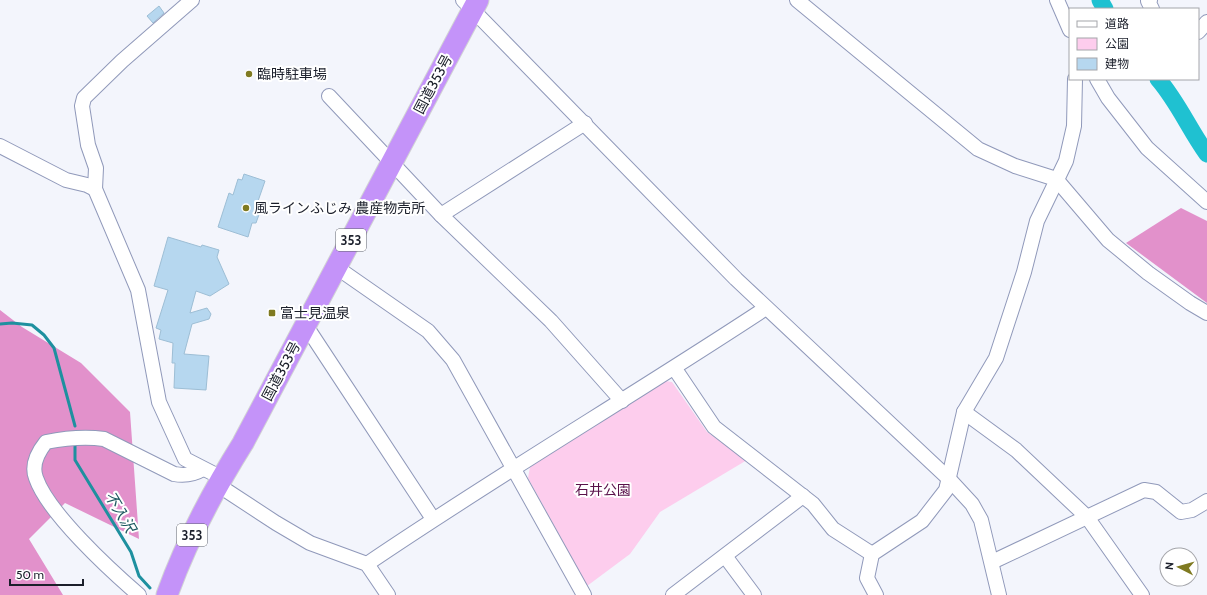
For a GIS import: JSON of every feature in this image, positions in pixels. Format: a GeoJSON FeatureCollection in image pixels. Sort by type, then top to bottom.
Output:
{"type":"FeatureCollection","features":[{"type":"Feature","properties":{"kind":"highway","name":"国道353号"},"geometry":{"type":"LineString","coordinates":[[167,595],[190,538],[391,164],[471,3]]}},
{"type":"Feature","properties":{"kind":"street"},"geometry":{"type":"LineString","coordinates":[[192,0],[122,61],[84,98],[82,106],[88,145],[96,168],[94,189],[138,290],[159,402],[185,459],[203,469],[276,523],[310,543],[367,564],[388,595]]}},
{"type":"Feature","properties":{"kind":"street"},"geometry":{"type":"LineString","coordinates":[[797,0],[978,149],[1015,166],[1056,179],[1108,240],[1148,273],[1190,303],[1207,313]]}},
{"type":"Feature","properties":{"kind":"street"},"geometry":{"type":"LineString","coordinates":[[1057,0],[1069,28]]}},
{"type":"Feature","properties":{"kind":"street"},"geometry":{"type":"LineString","coordinates":[[1150,0],[1148,1],[1152,8]]}},
{"type":"Feature","properties":{"kind":"street"},"geometry":{"type":"LineString","coordinates":[[471,3],[585,123],[766,308],[948,478],[972,504],[981,520],[999,595]]}},
{"type":"Feature","properties":{"kind":"street"},"geometry":{"type":"LineString","coordinates":[[1199,31],[1207,22]]}},
{"type":"Feature","properties":{"kind":"street"},"geometry":{"type":"LineString","coordinates":[[876,595],[866,578],[872,554],[922,521],[942,498],[949,481],[948,478],[964,412],[996,358],[1024,272],[1037,221],[1066,161],[1074,126],[1075,80]]}},
{"type":"Feature","properties":{"kind":"street"},"geometry":{"type":"LineString","coordinates":[[1098,80],[1108,98],[1147,148],[1207,202]]}},
{"type":"Feature","properties":{"kind":"street"},"geometry":{"type":"LineString","coordinates":[[329,96],[391,164],[441,215],[551,321],[622,401]]}},
{"type":"Feature","properties":{"kind":"street"},"geometry":{"type":"LineString","coordinates":[[441,215],[585,123]]}},
{"type":"Feature","properties":{"kind":"street"},"geometry":{"type":"LineString","coordinates":[[0,146],[66,180],[87,185],[94,189]]}},
{"type":"Feature","properties":{"kind":"street"},"geometry":{"type":"LineString","coordinates":[[336,267],[428,331],[453,360],[584,595]]}},
{"type":"Feature","properties":{"kind":"street"},"geometry":{"type":"LineString","coordinates":[[367,564],[433,519],[675,368],[766,308]]}},
{"type":"Feature","properties":{"kind":"street"},"geometry":{"type":"LineString","coordinates":[[304,328],[314,338],[433,519]]}},
{"type":"Feature","properties":{"kind":"street"},"geometry":{"type":"LineString","coordinates":[[675,368],[714,427],[813,504],[833,529],[872,554]]}},
{"type":"Feature","properties":{"kind":"street"},"geometry":{"type":"LineString","coordinates":[[964,412],[1016,450],[1087,517],[1142,595]]}},
{"type":"Feature","properties":{"kind":"street"},"geometry":{"type":"LineString","coordinates":[[139,595],[102,560],[61,517],[35,477],[34,467],[38,453],[46,442],[76,437],[92,437],[104,439],[174,474],[184,476],[203,469]]}},
{"type":"Feature","properties":{"kind":"street"},"geometry":{"type":"LineString","coordinates":[[992,562],[1144,490],[1156,492],[1181,512],[1192,510],[1207,501]]}},
{"type":"Feature","properties":{"kind":"street"},"geometry":{"type":"LineString","coordinates":[[673,595],[803,496]]}},
{"type":"Feature","properties":{"kind":"street"},"geometry":{"type":"LineString","coordinates":[[725,556],[754,595]]}},
{"type":"Feature","properties":{"kind":"green space","name":"石井公園"},"geometry":{"type":"Polygon","coordinates":[[[665,381],[672,382],[707,432],[747,460],[660,512],[630,554],[587,586],[528,478],[530,467],[665,381]]]}},
{"type":"Feature","properties":{"kind":"shaded area"},"geometry":{"type":"Polygon","coordinates":[[[1181,208],[1207,221],[1207,303],[1126,243],[1181,208]]]}},
{"type":"Feature","properties":{"kind":"shaded area"},"geometry":{"type":"Polygon","coordinates":[[[0,310],[22,327],[81,363],[130,412],[139,539],[65,503],[29,539],[63,595],[0,595],[0,310]]]}},
{"type":"Feature","properties":{"kind":"building"},"geometry":{"type":"Polygon","coordinates":[[[159,6],[164,13],[153,23],[147,16],[159,6]]]}},
{"type":"Feature","properties":{"kind":"building"},"geometry":{"type":"Polygon","coordinates":[[[244,174],[265,181],[257,204],[262,206],[256,223],[252,223],[248,237],[218,227],[229,193],[233,195],[238,179],[242,180],[244,174]]]}},
{"type":"Feature","properties":{"kind":"building"},"geometry":{"type":"Polygon","coordinates":[[[168,237],[201,247],[202,245],[219,250],[217,257],[229,284],[210,296],[196,291],[190,313],[207,308],[211,314],[209,319],[192,324],[184,354],[209,356],[206,390],[174,388],[175,363],[172,363],[173,343],[159,339],[161,330],[156,328],[168,290],[154,286],[168,237]]]}},
{"type":"Feature","properties":{"kind":"waterway"},"geometry":{"type":"LineString","coordinates":[[1100,0],[1104,8]]}},
{"type":"Feature","properties":{"kind":"waterway"},"geometry":{"type":"LineString","coordinates":[[1159,80],[1172,97],[1207,154]]}},
{"type":"Feature","properties":{"kind":"waterway","name":"不入沢"},"geometry":{"type":"LineString","coordinates":[[0,324],[12,323],[32,325],[44,335],[54,348],[75,426]]}},
{"type":"Feature","properties":{"kind":"waterway","name":"不入沢"},"geometry":{"type":"LineString","coordinates":[[75,446],[75,460],[131,552],[139,576],[150,588]]}},
{"type":"Feature","properties":{"kind":"place","name":"臨時駐車場"},"geometry":{"type":"Point","coordinates":[249,74]}},
{"type":"Feature","properties":{"kind":"place","name":"風ラインふじみ 農産物売所"},"geometry":{"type":"Point","coordinates":[246,208]}},
{"type":"Feature","properties":{"kind":"place","name":"富士見温泉"},"geometry":{"type":"Point","coordinates":[272,313]}}]}
